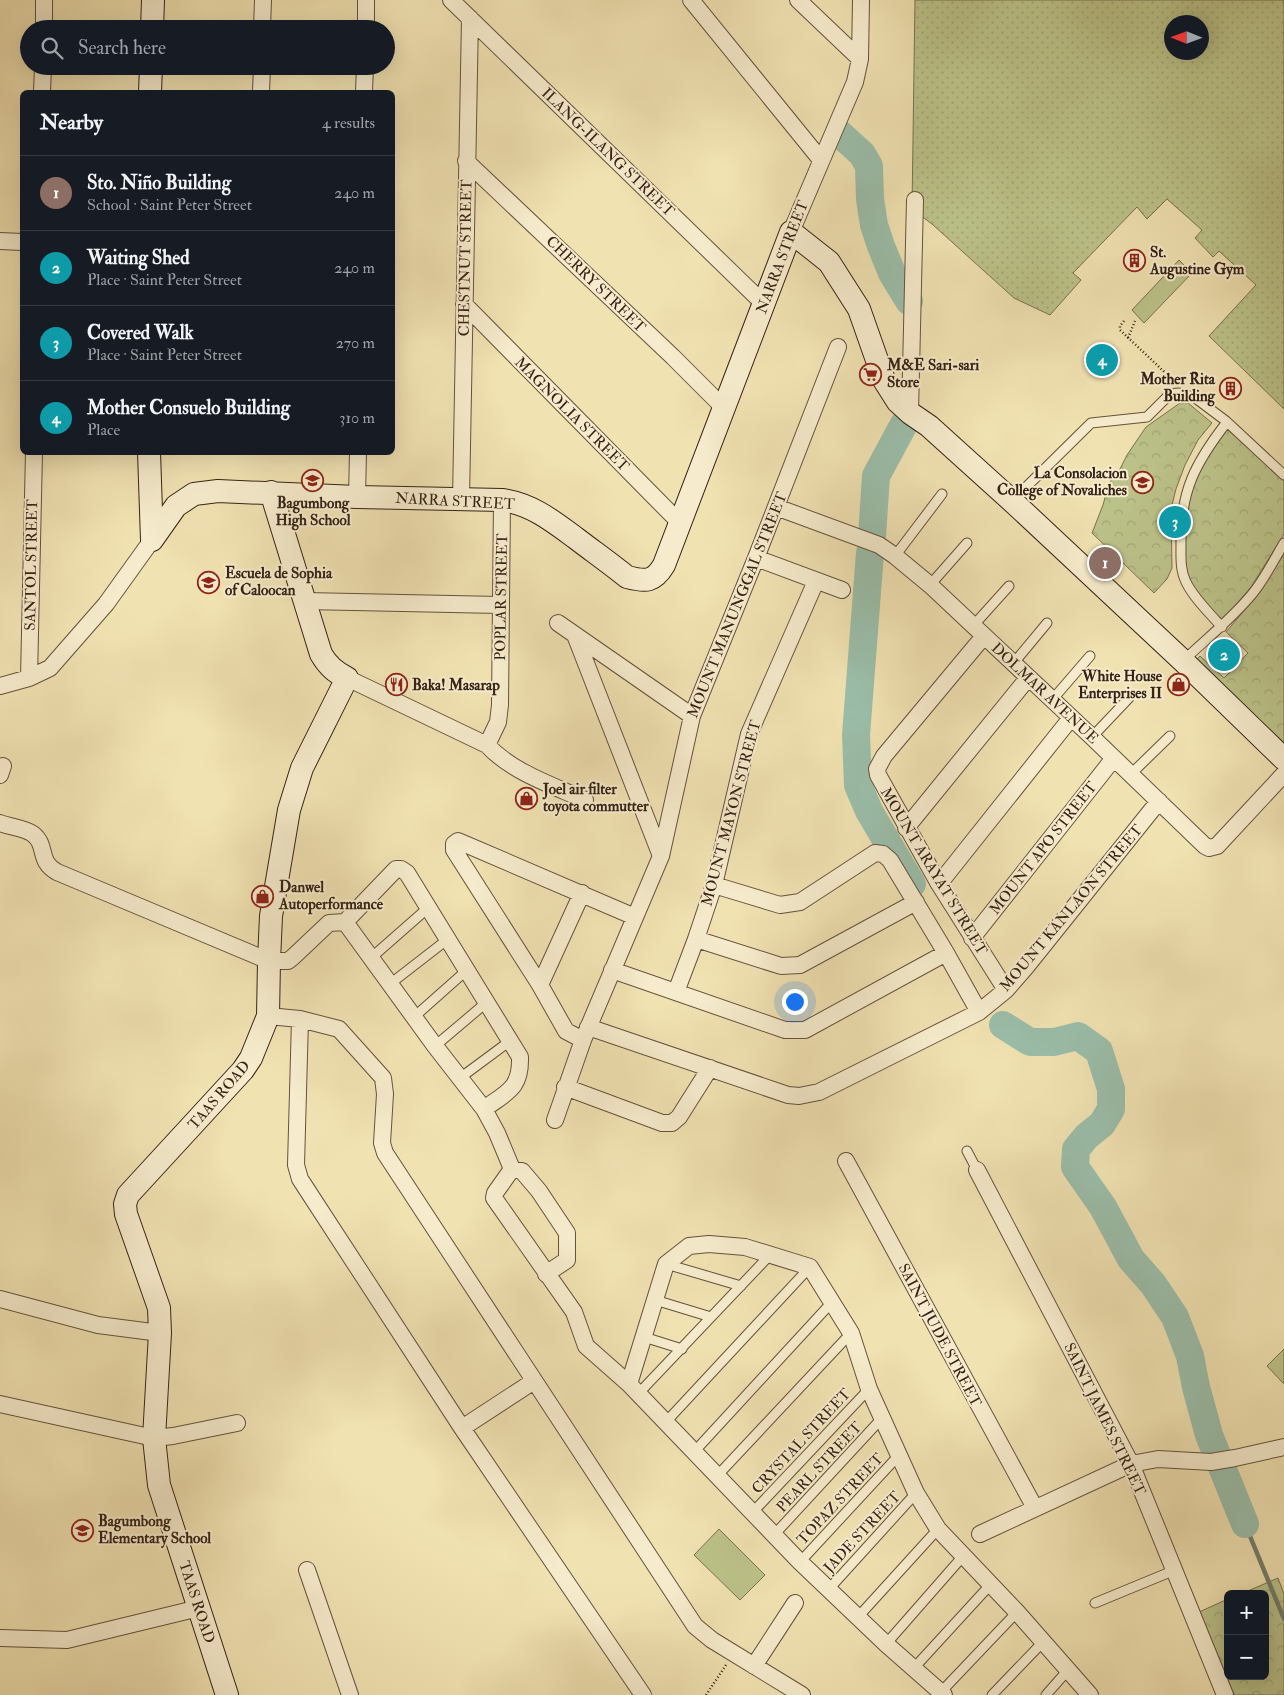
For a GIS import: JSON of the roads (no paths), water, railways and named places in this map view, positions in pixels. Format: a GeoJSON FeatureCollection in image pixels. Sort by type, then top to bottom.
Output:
{"type":"FeatureCollection","features":[{"type":"Feature","properties":{"kind":"street"},"geometry":{"type":"LineString","coordinates":[[44,0],[44,20]]}},
{"type":"Feature","properties":{"kind":"street"},"geometry":{"type":"LineString","coordinates":[[152,20],[153,0]]}},
{"type":"Feature","properties":{"kind":"street"},"geometry":{"type":"LineString","coordinates":[[262,20],[263,0]]}},
{"type":"Feature","properties":{"kind":"street"},"geometry":{"type":"LineString","coordinates":[[366,0],[366,20]]}},
{"type":"Feature","properties":{"kind":"street","name":"ILANG-ILANG STREET"},"geometry":{"type":"LineString","coordinates":[[451,0],[764,304]]}},
{"type":"Feature","properties":{"kind":"street"},"geometry":{"type":"LineString","coordinates":[[691,0],[822,160]]}},
{"type":"Feature","properties":{"kind":"street"},"geometry":{"type":"LineString","coordinates":[[798,0],[860,59]]}},
{"type":"Feature","properties":{"kind":"street","name":"NARRA STREET"},"geometry":{"type":"LineString","coordinates":[[0,686],[29,678],[50,668],[106,604],[176,506],[194,494],[218,490],[516,502],[548,517],[627,577],[650,580],[659,574],[792,232],[852,90],[860,59],[861,0]]}},
{"type":"Feature","properties":{"kind":"street","name":"CHESTNUT STREET"},"geometry":{"type":"LineString","coordinates":[[461,499],[470,18]]}},
{"type":"Feature","properties":{"kind":"street"},"geometry":{"type":"LineString","coordinates":[[42,90],[43,75]]}},
{"type":"Feature","properties":{"kind":"street"},"geometry":{"type":"LineString","coordinates":[[150,90],[151,75]]}},
{"type":"Feature","properties":{"kind":"street"},"geometry":{"type":"LineString","coordinates":[[261,90],[262,75]]}},
{"type":"Feature","properties":{"kind":"street"},"geometry":{"type":"LineString","coordinates":[[364,90],[365,75]]}},
{"type":"Feature","properties":{"kind":"street","name":"CHERRY STREET"},"geometry":{"type":"LineString","coordinates":[[466,161],[666,350],[724,408]]}},
{"type":"Feature","properties":{"kind":"street"},"geometry":{"type":"LineString","coordinates":[[910,413],[915,200]]}},
{"type":"Feature","properties":{"kind":"street"},"geometry":{"type":"LineString","coordinates":[[792,232],[829,262],[859,309],[884,380],[898,402],[929,426],[1012,501],[1183,661],[1284,759]]}},
{"type":"Feature","properties":{"kind":"street"},"geometry":{"type":"LineString","coordinates":[[0,242],[20,242]]}},
{"type":"Feature","properties":{"kind":"street","name":"MAGNOLIA STREET"},"geometry":{"type":"LineString","coordinates":[[464,304],[680,523]]}},
{"type":"Feature","properties":{"kind":"street","name":"MOUNT MANUNGGAL STREET"},"geometry":{"type":"LineString","coordinates":[[555,1120],[565,1086],[585,1033],[662,856],[692,716],[838,347]]}},
{"type":"Feature","properties":{"kind":"street","name":"SANTOL STREET"},"geometry":{"type":"LineString","coordinates":[[29,678],[34,455]]}},
{"type":"Feature","properties":{"kind":"street"},"geometry":{"type":"LineString","coordinates":[[149,455],[152,540]]}},
{"type":"Feature","properties":{"kind":"street"},"geometry":{"type":"LineString","coordinates":[[357,497],[358,455]]}},
{"type":"Feature","properties":{"kind":"street"},"geometry":{"type":"LineString","coordinates":[[271,492],[321,654],[335,672],[487,745],[504,761],[585,800]]}},
{"type":"Feature","properties":{"kind":"street","name":"POPLAR STREET"},"geometry":{"type":"LineString","coordinates":[[487,745],[498,722],[500,705],[502,500]]}},
{"type":"Feature","properties":{"kind":"street","name":"DOLMAR AVENUE"},"geometry":{"type":"LineString","coordinates":[[776,507],[879,545],[895,556],[930,586],[1092,737],[1202,844],[1209,848],[1214,847],[1220,842],[1284,774]]}},
{"type":"Feature","properties":{"kind":"street"},"geometry":{"type":"LineString","coordinates":[[756,558],[842,590]]}},
{"type":"Feature","properties":{"kind":"street","name":"MOUNT MAYON STREET"},"geometry":{"type":"LineString","coordinates":[[676,992],[714,885],[749,734],[816,581]]}},
{"type":"Feature","properties":{"kind":"street"},"geometry":{"type":"LineString","coordinates":[[305,601],[500,604]]}},
{"type":"Feature","properties":{"kind":"street"},"geometry":{"type":"LineString","coordinates":[[558,623],[692,716]]}},
{"type":"Feature","properties":{"kind":"street","name":"MOUNT ARAYAT STREET"},"geometry":{"type":"LineString","coordinates":[[978,631],[879,763],[877,769],[878,775],[906,828],[972,938],[1006,990]]}},
{"type":"Feature","properties":{"kind":"street"},"geometry":{"type":"LineString","coordinates":[[575,635],[662,856]]}},
{"type":"Feature","properties":{"kind":"street","name":"TAAS ROAD"},"geometry":{"type":"LineString","coordinates":[[226,1695],[159,1485],[154,1438],[160,1333],[159,1308],[126,1214],[125,1204],[128,1195],[243,1070],[251,1058],[268,1016],[271,916],[290,810],[302,768],[347,678]]}},
{"type":"Feature","properties":{"kind":"street"},"geometry":{"type":"LineString","coordinates":[[906,828],[1028,678]]}},
{"type":"Feature","properties":{"kind":"street"},"geometry":{"type":"LineString","coordinates":[[939,884],[1071,718]]}},
{"type":"Feature","properties":{"kind":"street","name":"MOUNT APO STREET"},"geometry":{"type":"LineString","coordinates":[[972,938],[1114,758]]}},
{"type":"Feature","properties":{"kind":"street","name":"MOUNT KANLAON STREET"},"geometry":{"type":"LineString","coordinates":[[582,893],[458,841],[454,844],[454,850],[540,985],[566,1031],[585,1033],[710,1068],[788,1095],[799,1096],[819,1092],[979,1012],[1006,990],[1159,801]]}},
{"type":"Feature","properties":{"kind":"street"},"geometry":{"type":"LineString","coordinates":[[0,823],[32,833],[41,847],[44,860],[50,868],[57,872],[269,961],[288,961],[329,923],[345,922],[396,869],[401,869],[407,873],[429,907],[520,1057],[521,1072],[515,1085],[484,1110]]}},
{"type":"Feature","properties":{"kind":"street"},"geometry":{"type":"LineString","coordinates":[[714,885],[780,904],[800,902],[876,853],[883,854],[890,860],[916,902],[979,1012]]}},
{"type":"Feature","properties":{"kind":"street"},"geometry":{"type":"LineString","coordinates":[[540,985],[582,893],[635,917]]}},
{"type":"Feature","properties":{"kind":"street"},"geometry":{"type":"LineString","coordinates":[[696,939],[781,966],[800,965],[916,902]]}},
{"type":"Feature","properties":{"kind":"street"},"geometry":{"type":"LineString","coordinates":[[345,922],[484,1110],[512,1169]]}},
{"type":"Feature","properties":{"kind":"street"},"geometry":{"type":"LineString","coordinates":[[612,970],[784,1030],[805,1030],[946,953]]}},
{"type":"Feature","properties":{"kind":"street"},"geometry":{"type":"LineString","coordinates":[[268,1016],[300,1019],[340,1028],[383,1078],[385,1094],[382,1142],[385,1152],[695,1626],[712,1640],[802,1695]]}},
{"type":"Feature","properties":{"kind":"street"},"geometry":{"type":"LineString","coordinates":[[300,1019],[296,1165],[300,1179],[462,1428],[643,1695]]}},
{"type":"Feature","properties":{"kind":"street"},"geometry":{"type":"LineString","coordinates":[[565,1086],[662,1123],[672,1123],[679,1117],[710,1068]]}},
{"type":"Feature","properties":{"kind":"street","name":"SAINT JUDE STREET"},"geometry":{"type":"LineString","coordinates":[[846,1161],[1035,1508]]}},
{"type":"Feature","properties":{"kind":"street"},"geometry":{"type":"LineString","coordinates":[[512,1169],[522,1171],[539,1191],[567,1233],[567,1260],[546,1274]]}},
{"type":"Feature","properties":{"kind":"street"},"geometry":{"type":"LineString","coordinates":[[512,1169],[495,1193],[494,1198],[574,1312],[586,1346],[634,1389],[800,1562],[886,1644],[942,1694]]}},
{"type":"Feature","properties":{"kind":"street","name":"SAINT JAMES STREET"},"geometry":{"type":"LineString","coordinates":[[978,1170],[1131,1464],[1225,1695]]}},
{"type":"Feature","properties":{"kind":"street"},"geometry":{"type":"LineString","coordinates":[[634,1389],[644,1336],[666,1264],[690,1246],[745,1248],[810,1267],[833,1301],[851,1333],[869,1389],[916,1493],[938,1529],[1017,1612],[1090,1695]]}},
{"type":"Feature","properties":{"kind":"street"},"geometry":{"type":"LineString","coordinates":[[0,1300],[98,1325],[160,1333]]}},
{"type":"Feature","properties":{"kind":"street"},"geometry":{"type":"LineString","coordinates":[[462,1428],[534,1381]]}},
{"type":"Feature","properties":{"kind":"street"},"geometry":{"type":"LineString","coordinates":[[0,1404],[154,1438],[237,1423]]}},
{"type":"Feature","properties":{"kind":"street"},"geometry":{"type":"LineString","coordinates":[[980,1534],[1131,1464],[1158,1459],[1211,1462],[1284,1447]]}},
{"type":"Feature","properties":{"kind":"street"},"geometry":{"type":"LineString","coordinates":[[307,1570],[350,1695]]}},
{"type":"Feature","properties":{"kind":"street"},"geometry":{"type":"LineString","coordinates":[[754,1666],[794,1603]]}},
{"type":"Feature","properties":{"kind":"street"},"geometry":{"type":"LineString","coordinates":[[0,1638],[67,1640],[199,1608]]}},
{"type":"Feature","properties":{"kind":"lane"},"geometry":{"type":"LineString","coordinates":[[1012,501],[1091,424],[1147,417],[1170,394],[1179,393],[1194,398],[1227,422],[1284,475]]}},
{"type":"Feature","properties":{"kind":"lane"},"geometry":{"type":"LineString","coordinates":[[1222,627],[1185,580],[1181,564],[1181,540],[1183,507],[1189,484],[1198,463],[1227,422]]}},
{"type":"Feature","properties":{"kind":"lane"},"geometry":{"type":"LineString","coordinates":[[895,556],[942,494]]}},
{"type":"Feature","properties":{"kind":"lane"},"geometry":{"type":"LineString","coordinates":[[930,586],[967,543]]}},
{"type":"Feature","properties":{"kind":"lane"},"geometry":{"type":"LineString","coordinates":[[1183,661],[1222,627],[1254,591],[1284,543]]}},
{"type":"Feature","properties":{"kind":"lane"},"geometry":{"type":"LineString","coordinates":[[978,631],[1009,586]]}},
{"type":"Feature","properties":{"kind":"lane"},"geometry":{"type":"LineString","coordinates":[[1013,664],[1047,623]]}},
{"type":"Feature","properties":{"kind":"lane"},"geometry":{"type":"LineString","coordinates":[[1052,700],[1090,656]]}},
{"type":"Feature","properties":{"kind":"lane"},"geometry":{"type":"LineString","coordinates":[[1092,737],[1129,698]]}},
{"type":"Feature","properties":{"kind":"lane"},"geometry":{"type":"LineString","coordinates":[[1131,774],[1170,736]]}},
{"type":"Feature","properties":{"kind":"lane"},"geometry":{"type":"LineString","coordinates":[[372,958],[429,907]]}},
{"type":"Feature","properties":{"kind":"lane"},"geometry":{"type":"LineString","coordinates":[[390,984],[448,939]]}},
{"type":"Feature","properties":{"kind":"lane"},"geometry":{"type":"LineString","coordinates":[[414,1017],[467,970]]}},
{"type":"Feature","properties":{"kind":"lane"},"geometry":{"type":"LineString","coordinates":[[435,1046],[487,1002]]}},
{"type":"Feature","properties":{"kind":"lane"},"geometry":{"type":"LineString","coordinates":[[460,1078],[510,1041]]}},
{"type":"Feature","properties":{"kind":"lane","name":"SAINT JAMES STREET"},"geometry":{"type":"LineString","coordinates":[[967,1151],[978,1170]]}},
{"type":"Feature","properties":{"kind":"lane"},"geometry":{"type":"LineString","coordinates":[[634,1389],[682,1349],[770,1256]]}},
{"type":"Feature","properties":{"kind":"lane"},"geometry":{"type":"LineString","coordinates":[[666,1264],[741,1286]]}},
{"type":"Feature","properties":{"kind":"lane"},"geometry":{"type":"LineString","coordinates":[[665,1423],[810,1267]]}},
{"type":"Feature","properties":{"kind":"lane"},"geometry":{"type":"LineString","coordinates":[[656,1300],[711,1318]]}},
{"type":"Feature","properties":{"kind":"lane"},"geometry":{"type":"LineString","coordinates":[[694,1452],[833,1301]]}},
{"type":"Feature","properties":{"kind":"lane"},"geometry":{"type":"LineString","coordinates":[[717,1476],[851,1333]]}},
{"type":"Feature","properties":{"kind":"lane"},"geometry":{"type":"LineString","coordinates":[[644,1336],[682,1349]]}},
{"type":"Feature","properties":{"kind":"lane","name":"CRYSTAL STREET"},"geometry":{"type":"LineString","coordinates":[[752,1513],[869,1389]]}},
{"type":"Feature","properties":{"kind":"lane","name":"PEARL STREET"},"geometry":{"type":"LineString","coordinates":[[774,1535],[883,1417]]}},
{"type":"Feature","properties":{"kind":"lane","name":"TOPAZ STREET"},"geometry":{"type":"LineString","coordinates":[[800,1562],[900,1454]]}},
{"type":"Feature","properties":{"kind":"lane","name":"JADE STREET"},"geometry":{"type":"LineString","coordinates":[[829,1589],[916,1493]]}},
{"type":"Feature","properties":{"kind":"lane"},"geometry":{"type":"LineString","coordinates":[[858,1617],[938,1529]]}},
{"type":"Feature","properties":{"kind":"lane"},"geometry":{"type":"LineString","coordinates":[[886,1644],[964,1555]]}},
{"type":"Feature","properties":{"kind":"lane"},"geometry":{"type":"LineString","coordinates":[[1095,1603],[1175,1570]]}},
{"type":"Feature","properties":{"kind":"lane"},"geometry":{"type":"LineString","coordinates":[[914,1668],[991,1584]]}},
{"type":"Feature","properties":{"kind":"lane"},"geometry":{"type":"LineString","coordinates":[[942,1694],[1017,1612]]}},
{"type":"Feature","properties":{"kind":"lane"},"geometry":{"type":"LineString","coordinates":[[992,1695],[1043,1642]]}},
{"type":"Feature","properties":{"kind":"lane"},"geometry":{"type":"LineString","coordinates":[[1046,1695],[1068,1670]]}},
{"type":"Feature","properties":{"kind":"waterway"},"geometry":{"type":"LineString","coordinates":[[840,134],[862,154],[869,166],[870,199],[874,225],[892,273],[909,301]]}},
{"type":"Feature","properties":{"kind":"waterway"},"geometry":{"type":"LineString","coordinates":[[872,536],[876,476],[904,424]]}},
{"type":"Feature","properties":{"kind":"waterway"},"geometry":{"type":"LineString","coordinates":[[870,553],[856,735],[858,785],[869,811],[912,884]]}},
{"type":"Feature","properties":{"kind":"waterway"},"geometry":{"type":"LineString","coordinates":[[1003,1025],[1030,1042],[1054,1042],[1078,1036],[1099,1051],[1111,1089],[1111,1109],[1102,1124],[1087,1136],[1076,1149],[1075,1167],[1103,1207],[1131,1259],[1153,1284],[1175,1317],[1190,1356],[1209,1435],[1245,1524]]}},
{"type":"Feature","properties":{"kind":"waterway"},"geometry":{"type":"LineString","coordinates":[[1245,1524],[1284,1619]]}},
{"type":"Feature","properties":{"kind":"place","name":"St. Augustine Gym"},"geometry":{"type":"Point","coordinates":[1134,261]}},
{"type":"Feature","properties":{"kind":"place","name":"Mother Consuelo Building"},"geometry":{"type":"Point","coordinates":[1102,360]}},
{"type":"Feature","properties":{"kind":"place","name":"M&E Sari-sari Store"},"geometry":{"type":"Point","coordinates":[871,374]}},
{"type":"Feature","properties":{"kind":"place","name":"Mother Rita Building"},"geometry":{"type":"Point","coordinates":[1231,388]}},
{"type":"Feature","properties":{"kind":"place","name":"Bagumbong High School"},"geometry":{"type":"Point","coordinates":[313,480]}},
{"type":"Feature","properties":{"kind":"place","name":"La Consolacion College of Novaliches"},"geometry":{"type":"Point","coordinates":[1143,482]}},
{"type":"Feature","properties":{"kind":"place","name":"Covered Walk"},"geometry":{"type":"Point","coordinates":[1175,522]}},
{"type":"Feature","properties":{"kind":"place","name":"Sto. Niño Building"},"geometry":{"type":"Point","coordinates":[1105,563]}},
{"type":"Feature","properties":{"kind":"place","name":"Escuela de Sophia of Caloocan"},"geometry":{"type":"Point","coordinates":[209,582]}},
{"type":"Feature","properties":{"kind":"place","name":"Waiting Shed"},"geometry":{"type":"Point","coordinates":[1224,655]}},
{"type":"Feature","properties":{"kind":"place","name":"Baka! Masarap"},"geometry":{"type":"Point","coordinates":[396,685]}},
{"type":"Feature","properties":{"kind":"place","name":"White House Enterprises II"},"geometry":{"type":"Point","coordinates":[1178,685]}},
{"type":"Feature","properties":{"kind":"place","name":"Joel air filter toyota commutter"},"geometry":{"type":"Point","coordinates":[527,798]}},
{"type":"Feature","properties":{"kind":"place","name":"Danwel Autoperformance"},"geometry":{"type":"Point","coordinates":[263,896]}},
{"type":"Feature","properties":{"kind":"place","name":"Bagumbong Elementary School"},"geometry":{"type":"Point","coordinates":[82,1530]}}]}
